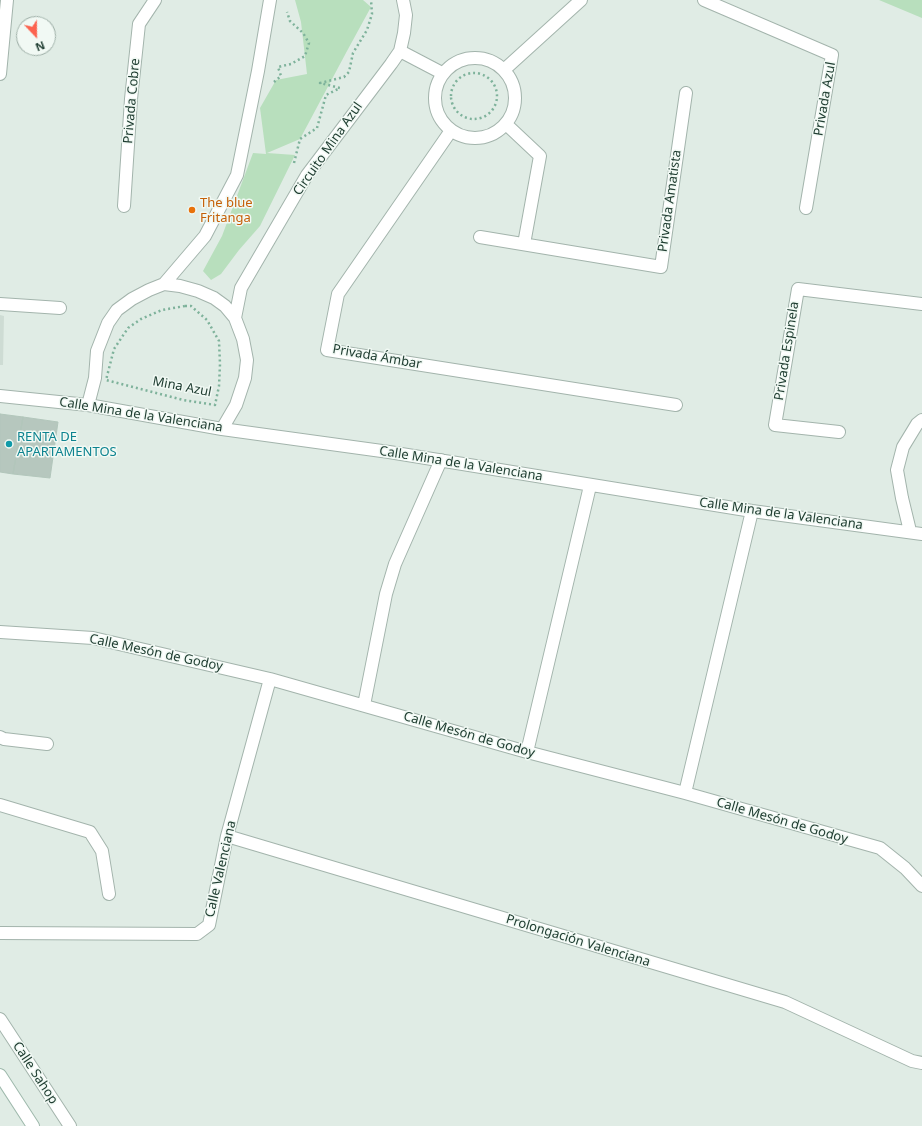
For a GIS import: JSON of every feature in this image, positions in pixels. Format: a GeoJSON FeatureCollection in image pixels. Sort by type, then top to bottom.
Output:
{"type":"FeatureCollection","features":[{"type":"Feature","properties":{"kind":"street"},"geometry":{"type":"LineString","coordinates":[[0,74],[7,0]]}},
{"type":"Feature","properties":{"kind":"street","name":"Privada Cobre"},"geometry":{"type":"LineString","coordinates":[[124,206],[131,98],[139,24],[155,0]]}},
{"type":"Feature","properties":{"kind":"street"},"geometry":{"type":"LineString","coordinates":[[88,405],[95,378],[97,351],[108,323],[118,310],[132,299],[164,284],[205,236],[237,175],[258,71],[270,0]]}},
{"type":"Feature","properties":{"kind":"street","name":"Circuito Mina Azul"},"geometry":{"type":"LineString","coordinates":[[235,318],[241,288],[307,175],[400,51],[406,15],[403,0]]}},
{"type":"Feature","properties":{"kind":"street"},"geometry":{"type":"LineString","coordinates":[[504,69],[580,0]]}},
{"type":"Feature","properties":{"kind":"street","name":"Privada Azul"},"geometry":{"type":"LineString","coordinates":[[704,0],[832,55],[806,208]]}},
{"type":"Feature","properties":{"kind":"street"},"geometry":{"type":"LineString","coordinates":[[400,51],[442,73]]}},
{"type":"Feature","properties":{"kind":"street"},"geometry":{"type":"LineString","coordinates":[[484,58],[504,69],[515,86],[516,107],[507,125],[480,140],[450,132],[436,115],[434,93],[442,73],[461,60],[484,58]]}},
{"type":"Feature","properties":{"kind":"street","name":"Privada Amatista"},"geometry":{"type":"LineString","coordinates":[[480,237],[661,267],[686,93]]}},
{"type":"Feature","properties":{"kind":"street"},"geometry":{"type":"LineString","coordinates":[[507,125],[540,156],[524,244]]}},
{"type":"Feature","properties":{"kind":"street","name":"Privada Ámbar"},"geometry":{"type":"LineString","coordinates":[[450,132],[338,294],[327,350],[676,405]]}},
{"type":"Feature","properties":{"kind":"street"},"geometry":{"type":"LineString","coordinates":[[164,284],[180,286],[198,291],[214,298],[225,306],[235,318],[243,339],[247,360],[236,405],[222,429]]}},
{"type":"Feature","properties":{"kind":"street","name":"Privada Espinela"},"geometry":{"type":"LineString","coordinates":[[839,432],[775,425],[798,288],[922,304]]}},
{"type":"Feature","properties":{"kind":"street"},"geometry":{"type":"LineString","coordinates":[[0,304],[60,308]]}},
{"type":"Feature","properties":{"kind":"street","name":"Calle Mina de la Valenciana"},"geometry":{"type":"LineString","coordinates":[[0,396],[88,405],[222,429],[441,460],[752,512],[916,532]]}},
{"type":"Feature","properties":{"kind":"street"},"geometry":{"type":"LineString","coordinates":[[916,532],[902,498],[898,470],[903,447],[917,424],[922,420]]}},
{"type":"Feature","properties":{"kind":"street"},"geometry":{"type":"LineString","coordinates":[[364,705],[386,594],[395,564],[441,460]]}},
{"type":"Feature","properties":{"kind":"street"},"geometry":{"type":"LineString","coordinates":[[527,752],[590,486]]}},
{"type":"Feature","properties":{"kind":"street"},"geometry":{"type":"LineString","coordinates":[[685,793],[752,512]]}},
{"type":"Feature","properties":{"kind":"street","name":"Calle Mesón de Godoy"},"geometry":{"type":"LineString","coordinates":[[0,632],[93,638],[270,679],[527,752],[685,793],[880,848],[905,868],[922,886]]}},
{"type":"Feature","properties":{"kind":"street","name":"Calle Valenciana"},"geometry":{"type":"LineString","coordinates":[[0,933],[198,934],[209,925],[227,836],[270,679]]}},
{"type":"Feature","properties":{"kind":"street"},"geometry":{"type":"LineString","coordinates":[[0,737],[4,739],[47,744]]}},
{"type":"Feature","properties":{"kind":"street"},"geometry":{"type":"LineString","coordinates":[[0,805],[90,832],[102,851],[109,894]]}},
{"type":"Feature","properties":{"kind":"street","name":"Prolongación Valenciana"},"geometry":{"type":"LineString","coordinates":[[227,836],[785,1002],[912,1061],[922,1063]]}},
{"type":"Feature","properties":{"kind":"street","name":"Calle Sahop"},"geometry":{"type":"LineString","coordinates":[[1,1022],[70,1126]]}},
{"type":"Feature","properties":{"kind":"street"},"geometry":{"type":"LineString","coordinates":[[0,1075],[34,1126]]}},
{"type":"Feature","properties":{"kind":"path"},"geometry":{"type":"LineString","coordinates":[[293,168],[295,155],[300,140],[317,128],[326,95],[340,88],[320,83],[344,77],[349,72],[353,53],[367,30],[372,14],[371,0]]}},
{"type":"Feature","properties":{"kind":"path"},"geometry":{"type":"LineString","coordinates":[[270,85],[281,76],[278,67],[291,64],[305,56],[309,43],[303,33],[290,21],[285,8]]}},
{"type":"Feature","properties":{"kind":"path"},"geometry":{"type":"LineString","coordinates":[[479,74],[489,79],[495,86],[497,100],[493,110],[484,117],[471,120],[464,118],[452,106],[450,95],[452,87],[455,82],[464,75],[479,74]]}},
{"type":"Feature","properties":{"kind":"path","name":"Mina Azul"},"geometry":{"type":"LineString","coordinates":[[191,306],[207,320],[219,342],[219,386],[215,405],[183,400],[106,380],[114,349],[128,328],[141,319],[162,310],[191,306]]}},
{"type":"Feature","properties":{"kind":"shaded area"},"geometry":{"type":"Polygon","coordinates":[[[0,315],[4,316],[3,365],[0,365],[0,315]]]}},
{"type":"Feature","properties":{"kind":"green space"},"geometry":{"type":"Polygon","coordinates":[[[295,0],[363,0],[371,7],[300,139],[267,153],[295,155],[260,226],[221,274],[211,280],[203,271],[222,236],[253,153],[266,154],[260,108],[276,80],[307,74],[301,22],[295,0]]]}},
{"type":"Feature","properties":{"kind":"green space"},"geometry":{"type":"Polygon","coordinates":[[[879,0],[922,0],[922,18],[879,0]]]}},
{"type":"Feature","properties":{"kind":"building","name":"RENTA DE APARTAMENTOS"},"geometry":{"type":"Polygon","coordinates":[[[0,414],[23,417],[13,474],[0,472],[0,414]]]}},
{"type":"Feature","properties":{"kind":"building"},"geometry":{"type":"Polygon","coordinates":[[[23,417],[58,422],[50,478],[13,474],[23,417]]]}},
{"type":"Feature","properties":{"kind":"place","name":"The blue Fritanga"},"geometry":{"type":"Point","coordinates":[192,210]}},
{"type":"Feature","properties":{"kind":"place","name":"RENTA DE APARTAMENTOS"},"geometry":{"type":"Point","coordinates":[9,444]}}]}
